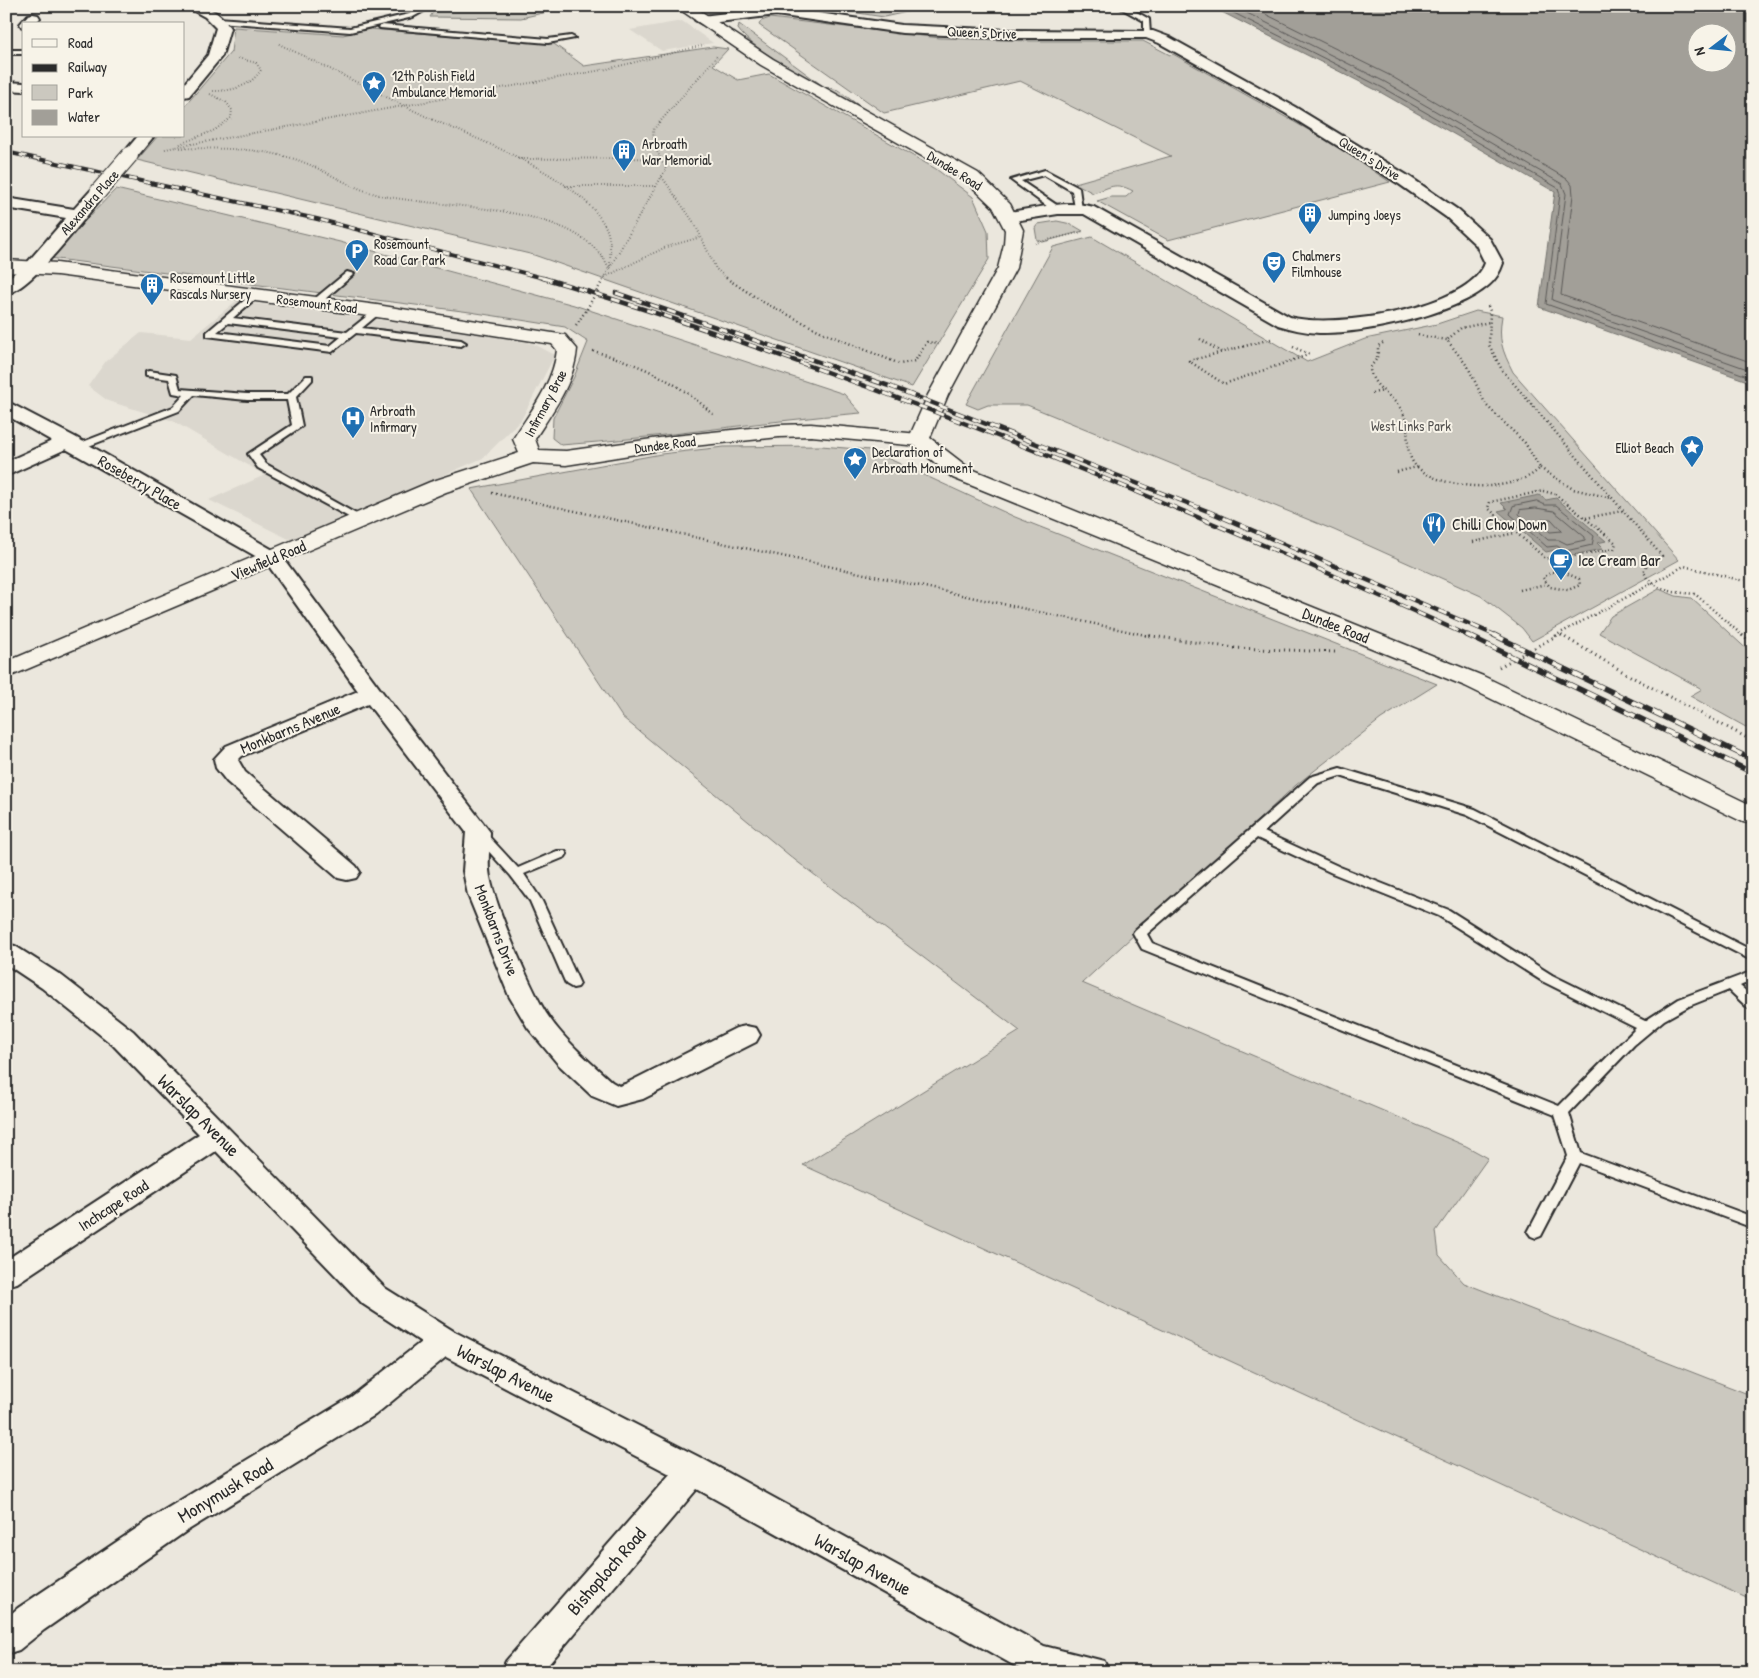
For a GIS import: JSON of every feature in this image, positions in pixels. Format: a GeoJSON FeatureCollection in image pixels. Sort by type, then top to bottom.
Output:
{"type":"FeatureCollection","features":[{"type":"Feature","properties":{"kind":"main road","name":"Dundee Road"},"geometry":{"type":"LineString","coordinates":[[682,6],[732,40],[972,177],[1000,204],[1008,217],[1014,230],[1013,244],[1007,268],[928,415],[919,440]]}},
{"type":"Feature","properties":{"kind":"main road","name":"Rosemount Road"},"geometry":{"type":"LineString","coordinates":[[6,266],[377,311],[538,335],[558,339],[567,349]]}},
{"type":"Feature","properties":{"kind":"main road","name":"Infirmary Brae"},"geometry":{"type":"LineString","coordinates":[[531,456],[524,439],[559,380],[567,361],[567,349]]}},
{"type":"Feature","properties":{"kind":"main road","name":"Dundee Road"},"geometry":{"type":"LineString","coordinates":[[531,456],[566,458],[730,436],[811,430],[919,440],[960,473],[1474,681],[1753,816]]}},
{"type":"Feature","properties":{"kind":"main road","name":"Viewfield Road"},"geometry":{"type":"LineString","coordinates":[[6,671],[450,483],[531,456]]}},
{"type":"Feature","properties":{"kind":"street"},"geometry":{"type":"LineString","coordinates":[[185,90],[216,56],[220,48],[223,28],[218,20],[205,11],[192,6]]}},
{"type":"Feature","properties":{"kind":"street","name":"Queen's Drive"},"geometry":{"type":"LineString","coordinates":[[702,20],[776,11],[902,28],[1006,34],[1148,34],[1164,40],[1360,150],[1440,205],[1478,237],[1492,252],[1494,262],[1490,272],[1466,294],[1415,312],[1373,321],[1320,328],[1294,325],[1241,298],[1106,219],[1079,208],[1008,217]]}},
{"type":"Feature","properties":{"kind":"street"},"geometry":{"type":"LineString","coordinates":[[6,86],[22,87]]}},
{"type":"Feature","properties":{"kind":"street","name":"Alexandra Place"},"geometry":{"type":"LineString","coordinates":[[6,289],[32,268],[144,138]]}},
{"type":"Feature","properties":{"kind":"street"},"geometry":{"type":"LineString","coordinates":[[6,204],[78,215]]}},
{"type":"Feature","properties":{"kind":"street","name":"Roseberry Place"},"geometry":{"type":"LineString","coordinates":[[6,408],[273,558]]}},
{"type":"Feature","properties":{"kind":"street"},"geometry":{"type":"LineString","coordinates":[[6,470],[73,444]]}},
{"type":"Feature","properties":{"kind":"street"},"geometry":{"type":"LineString","coordinates":[[273,558],[372,694],[478,832]]}},
{"type":"Feature","properties":{"kind":"street","name":"Monkbarns Avenue"},"geometry":{"type":"LineString","coordinates":[[347,872],[236,777],[228,768],[226,758],[234,751],[372,694]]}},
{"type":"Feature","properties":{"kind":"street","name":"Monkbarns Drive"},"geometry":{"type":"LineString","coordinates":[[478,832],[476,871],[481,895],[524,996],[538,1022],[568,1057],[602,1089],[616,1096],[633,1092],[746,1035]]}},
{"type":"Feature","properties":{"kind":"street","name":"Warslap Avenue"},"geometry":{"type":"LineString","coordinates":[[6,952],[52,982],[123,1038],[374,1296],[444,1340],[693,1470],[1037,1660],[1091,1672]]}},
{"type":"Feature","properties":{"kind":"street","name":"Inchcape Road"},"geometry":{"type":"LineString","coordinates":[[6,1275],[219,1135]]}},
{"type":"Feature","properties":{"kind":"street","name":"Monymusk Road"},"geometry":{"type":"LineString","coordinates":[[6,1639],[172,1522],[363,1406],[444,1340]]}},
{"type":"Feature","properties":{"kind":"street","name":"Bishoploch Road"},"geometry":{"type":"LineString","coordinates":[[519,1672],[693,1470]]}},
{"type":"Feature","properties":{"kind":"lane"},"geometry":{"type":"LineString","coordinates":[[218,20],[342,31],[373,26],[411,16],[430,6]]}},
{"type":"Feature","properties":{"kind":"lane"},"geometry":{"type":"LineString","coordinates":[[1120,6],[1147,20],[1148,34]]}},
{"type":"Feature","properties":{"kind":"lane"},"geometry":{"type":"LineString","coordinates":[[373,26],[548,41],[571,38]]}},
{"type":"Feature","properties":{"kind":"lane"},"geometry":{"type":"LineString","coordinates":[[6,52],[22,52]]}},
{"type":"Feature","properties":{"kind":"lane"},"geometry":{"type":"LineString","coordinates":[[1058,210],[1015,180],[1045,172],[1076,190],[1079,208]]}},
{"type":"Feature","properties":{"kind":"lane"},"geometry":{"type":"LineString","coordinates":[[315,303],[350,274]]}},
{"type":"Feature","properties":{"kind":"lane"},"geometry":{"type":"LineString","coordinates":[[253,296],[210,334],[332,350],[377,311]]}},
{"type":"Feature","properties":{"kind":"lane"},"geometry":{"type":"LineString","coordinates":[[226,320],[461,343]]}},
{"type":"Feature","properties":{"kind":"lane"},"geometry":{"type":"LineString","coordinates":[[150,374],[174,377],[176,390],[291,397],[309,378]]}},
{"type":"Feature","properties":{"kind":"lane"},"geometry":{"type":"LineString","coordinates":[[73,444],[176,409],[192,392]]}},
{"type":"Feature","properties":{"kind":"lane"},"geometry":{"type":"LineString","coordinates":[[291,397],[297,426],[253,454],[262,466],[362,520]]}},
{"type":"Feature","properties":{"kind":"lane"},"geometry":{"type":"LineString","coordinates":[[1536,1232],[1575,1156],[1560,1112],[1147,946],[1140,933],[1256,833],[1314,780],[1340,772],[1471,812],[1753,957]]}},
{"type":"Feature","properties":{"kind":"lane"},"geometry":{"type":"LineString","coordinates":[[478,832],[516,873],[536,901],[573,984]]}},
{"type":"Feature","properties":{"kind":"lane"},"geometry":{"type":"LineString","coordinates":[[1256,833],[1336,870],[1444,913],[1547,978],[1645,1027]]}},
{"type":"Feature","properties":{"kind":"lane"},"geometry":{"type":"LineString","coordinates":[[516,873],[562,854]]}},
{"type":"Feature","properties":{"kind":"lane"},"geometry":{"type":"LineString","coordinates":[[1560,1112],[1645,1027],[1676,1006],[1732,986],[1753,975]]}},
{"type":"Feature","properties":{"kind":"lane"},"geometry":{"type":"LineString","coordinates":[[1732,986],[1753,1005]]}},
{"type":"Feature","properties":{"kind":"lane"},"geometry":{"type":"LineString","coordinates":[[1575,1156],[1753,1223]]}},
{"type":"Feature","properties":{"kind":"path"},"geometry":{"type":"LineString","coordinates":[[235,22],[516,159],[564,186],[588,204],[604,225],[610,244],[610,268]]}},
{"type":"Feature","properties":{"kind":"path"},"geometry":{"type":"LineString","coordinates":[[130,155],[607,69],[664,53],[732,40]]}},
{"type":"Feature","properties":{"kind":"path"},"geometry":{"type":"LineString","coordinates":[[586,309],[666,169],[662,158],[654,146],[651,136],[653,130],[732,40]]}},
{"type":"Feature","properties":{"kind":"path"},"geometry":{"type":"LineString","coordinates":[[172,147],[210,134],[231,119],[233,112],[231,105],[225,100],[205,92],[246,85],[257,79],[261,70],[256,63],[245,59],[216,56]]}},
{"type":"Feature","properties":{"kind":"path"},"geometry":{"type":"LineString","coordinates":[[172,147],[262,152],[310,164],[352,186],[376,195],[402,201],[496,212],[551,222],[582,238],[599,250],[610,268]]}},
{"type":"Feature","properties":{"kind":"path"},"geometry":{"type":"LineString","coordinates":[[516,159],[662,158]]}},
{"type":"Feature","properties":{"kind":"path"},"geometry":{"type":"LineString","coordinates":[[662,177],[701,237],[716,269],[763,302],[824,333],[900,364],[914,361],[927,342],[964,347]]}},
{"type":"Feature","properties":{"kind":"path"},"geometry":{"type":"LineString","coordinates":[[564,186],[657,186]]}},
{"type":"Feature","properties":{"kind":"path"},"geometry":{"type":"LineString","coordinates":[[1013,244],[1041,243],[1087,230]]}},
{"type":"Feature","properties":{"kind":"path"},"geometry":{"type":"LineString","coordinates":[[604,278],[627,264],[666,247],[701,237]]}},
{"type":"Feature","properties":{"kind":"path"},"geometry":{"type":"LineString","coordinates":[[1466,294],[1486,302],[1490,311],[1489,345],[1502,370],[1662,556],[1648,563],[1644,572],[1653,584],[1671,592],[1695,594],[1753,646]]}},
{"type":"Feature","properties":{"kind":"path"},"geometry":{"type":"LineString","coordinates":[[1447,340],[1455,330],[1462,327],[1490,322]]}},
{"type":"Feature","properties":{"kind":"path"},"geometry":{"type":"LineString","coordinates":[[1415,335],[1447,340],[1470,370],[1484,402],[1530,449],[1540,468],[1559,484],[1612,499]]}},
{"type":"Feature","properties":{"kind":"path"},"geometry":{"type":"LineString","coordinates":[[1277,337],[1189,361],[1224,384],[1309,354]]}},
{"type":"Feature","properties":{"kind":"path"},"geometry":{"type":"LineString","coordinates":[[1200,339],[1222,352]]}},
{"type":"Feature","properties":{"kind":"path"},"geometry":{"type":"LineString","coordinates":[[1390,340],[1378,346],[1377,359],[1370,366],[1369,370],[1374,380],[1398,402],[1407,417],[1410,432],[1409,458],[1417,468],[1428,475],[1445,480],[1486,486],[1512,484],[1531,477],[1540,468]]}},
{"type":"Feature","properties":{"kind":"path"},"geometry":{"type":"LineString","coordinates":[[567,349],[592,351],[653,369],[687,389],[716,417],[730,436]]}},
{"type":"Feature","properties":{"kind":"path"},"geometry":{"type":"LineString","coordinates":[[1372,393],[1385,391]]}},
{"type":"Feature","properties":{"kind":"path"},"geometry":{"type":"LineString","coordinates":[[1397,472],[1417,468]]}},
{"type":"Feature","properties":{"kind":"path"},"geometry":{"type":"LineString","coordinates":[[450,483],[1164,639],[1235,648],[1340,652]]}},
{"type":"Feature","properties":{"kind":"path"},"geometry":{"type":"LineString","coordinates":[[1543,491],[1555,494],[1616,543],[1614,549],[1552,560],[1544,557],[1515,533],[1488,508],[1490,502],[1543,491]]}},
{"type":"Feature","properties":{"kind":"path"},"geometry":{"type":"LineString","coordinates":[[1585,518],[1622,511]]}},
{"type":"Feature","properties":{"kind":"path"},"geometry":{"type":"LineString","coordinates":[[1473,542],[1515,533]]}},
{"type":"Feature","properties":{"kind":"path"},"geometry":{"type":"LineString","coordinates":[[1552,560],[1552,564],[1558,571]]}},
{"type":"Feature","properties":{"kind":"path"},"geometry":{"type":"LineString","coordinates":[[1474,681],[1684,566],[1744,580]]}},
{"type":"Feature","properties":{"kind":"path"},"geometry":{"type":"LineString","coordinates":[[1520,590],[1546,584],[1562,590],[1574,590],[1580,585],[1579,579],[1575,576],[1558,571],[1544,575],[1543,581],[1546,584]]}},
{"type":"Feature","properties":{"kind":"path"},"geometry":{"type":"LineString","coordinates":[[1561,634],[1632,677],[1753,741]]}},
{"type":"Feature","properties":{"kind":"shaded area"},"geometry":{"type":"Polygon","coordinates":[[[682,21],[713,43],[662,51],[630,30],[682,21]]]}},
{"type":"Feature","properties":{"kind":"shaded area","name":"Arbroath Infirmary"},"geometry":{"type":"Polygon","coordinates":[[[236,301],[495,335],[534,344],[555,355],[521,420],[483,458],[293,541],[209,500],[265,475],[173,421],[108,401],[88,386],[106,361],[141,333],[191,338],[236,301]]]}},
{"type":"Feature","properties":{"kind":"green space"},"geometry":{"type":"Polygon","coordinates":[[[437,6],[573,6],[521,18],[430,17],[437,6]]]}},
{"type":"Feature","properties":{"kind":"green space"},"geometry":{"type":"Polygon","coordinates":[[[812,6],[934,6],[884,17],[812,6]]]}},
{"type":"Feature","properties":{"kind":"green space"},"geometry":{"type":"Polygon","coordinates":[[[770,18],[940,38],[1031,41],[1143,41],[1170,55],[1173,54],[1330,142],[1390,182],[1168,240],[1097,201],[1111,197],[1126,197],[1133,191],[1116,186],[1093,193],[1075,183],[1171,156],[1020,81],[884,113],[759,25],[761,21],[770,18]]]}},
{"type":"Feature","properties":{"kind":"green space"},"geometry":{"type":"Polygon","coordinates":[[[739,24],[823,86],[838,90],[858,105],[775,60],[746,38],[738,29],[739,24]]]}},
{"type":"Feature","properties":{"kind":"green space"},"geometry":{"type":"Polygon","coordinates":[[[234,27],[343,35],[370,29],[554,44],[584,66],[713,47],[728,49],[713,65],[738,80],[769,74],[936,169],[973,197],[988,231],[989,259],[912,387],[534,255],[137,160],[156,138],[185,138],[185,106],[231,52],[234,27]]]}},
{"type":"Feature","properties":{"kind":"green space"},"geometry":{"type":"Polygon","coordinates":[[[116,189],[340,242],[574,305],[844,394],[861,413],[561,445],[552,438],[553,418],[574,377],[588,342],[565,327],[470,312],[49,258],[116,189]]]}},
{"type":"Feature","properties":{"kind":"green space"},"geometry":{"type":"Polygon","coordinates":[[[1057,221],[1071,224],[1083,231],[1043,242],[1037,240],[1035,228],[1038,224],[1057,221]]]}},
{"type":"Feature","properties":{"kind":"green space","name":"West Links Park"},"geometry":{"type":"Polygon","coordinates":[[[1092,237],[1307,362],[1365,339],[1437,324],[1476,311],[1502,316],[1500,332],[1502,345],[1513,372],[1679,560],[1532,641],[1522,628],[1481,596],[1334,530],[1027,405],[988,405],[978,409],[966,404],[1053,247],[1092,237]]]}},
{"type":"Feature","properties":{"kind":"green space"},"geometry":{"type":"Polygon","coordinates":[[[821,446],[870,450],[1015,517],[1437,684],[1381,719],[1296,785],[1082,983],[1466,1146],[1488,1158],[1436,1231],[1439,1255],[1464,1283],[1753,1396],[1753,1601],[803,1165],[1020,1031],[795,860],[622,717],[471,489],[661,454],[724,447],[821,446]]]}},
{"type":"Feature","properties":{"kind":"green space"},"geometry":{"type":"Polygon","coordinates":[[[1659,589],[1676,596],[1691,598],[1753,655],[1753,731],[1690,696],[1702,689],[1599,633],[1611,616],[1659,589]]]}},
{"type":"Feature","properties":{"kind":"water"},"geometry":{"type":"Polygon","coordinates":[[[1210,6],[1753,6],[1753,383],[1539,307],[1555,192],[1380,92],[1210,6]]]}},
{"type":"Feature","properties":{"kind":"water"},"geometry":{"type":"Polygon","coordinates":[[[1539,495],[1546,500],[1556,498],[1606,541],[1597,543],[1603,549],[1563,557],[1556,550],[1546,552],[1498,511],[1507,509],[1501,503],[1539,495]]]}},
{"type":"Feature","properties":{"kind":"railway"},"geometry":{"type":"LineString","coordinates":[[6,152],[317,219],[547,279]]}},
{"type":"Feature","properties":{"kind":"railway"},"geometry":{"type":"LineString","coordinates":[[543,278],[724,336],[994,434],[1233,532],[1469,636]]}},
{"type":"Feature","properties":{"kind":"railway"},"geometry":{"type":"LineString","coordinates":[[616,293],[892,387],[1210,512],[1497,636]]}},
{"type":"Feature","properties":{"kind":"railway"},"geometry":{"type":"LineString","coordinates":[[1467,635],[1753,773]]}},
{"type":"Feature","properties":{"kind":"railway"},"geometry":{"type":"LineString","coordinates":[[1494,635],[1753,760]]}},
{"type":"Feature","properties":{"kind":"place","name":"12th Polish Field Ambulance Memorial"},"geometry":{"type":"Point","coordinates":[374,104]}},
{"type":"Feature","properties":{"kind":"place","name":"Arbroath War Memorial"},"geometry":{"type":"Point","coordinates":[624,172]}},
{"type":"Feature","properties":{"kind":"place","name":"Jumping Joeys"},"geometry":{"type":"Point","coordinates":[1310,235]}},
{"type":"Feature","properties":{"kind":"place","name":"Rosemount Road Car Park"},"geometry":{"type":"Point","coordinates":[357,272]}},
{"type":"Feature","properties":{"kind":"place","name":"Chalmers Filmhouse"},"geometry":{"type":"Point","coordinates":[1274,284]}},
{"type":"Feature","properties":{"kind":"place","name":"Rosemount Little Rascals Nursery"},"geometry":{"type":"Point","coordinates":[152,306]}},
{"type":"Feature","properties":{"kind":"place","name":"Arbroath Infirmary"},"geometry":{"type":"Point","coordinates":[353,439]}},
{"type":"Feature","properties":{"kind":"place","name":"Elliot Beach"},"geometry":{"type":"Point","coordinates":[1692,468]}},
{"type":"Feature","properties":{"kind":"place","name":"Declaration of Arbroath Monument"},"geometry":{"type":"Point","coordinates":[855,480]}},
{"type":"Feature","properties":{"kind":"place","name":"Chilli Chow Down"},"geometry":{"type":"Point","coordinates":[1434,545]}},
{"type":"Feature","properties":{"kind":"place","name":"Ice Cream Bar"},"geometry":{"type":"Point","coordinates":[1561,581]}}]}
